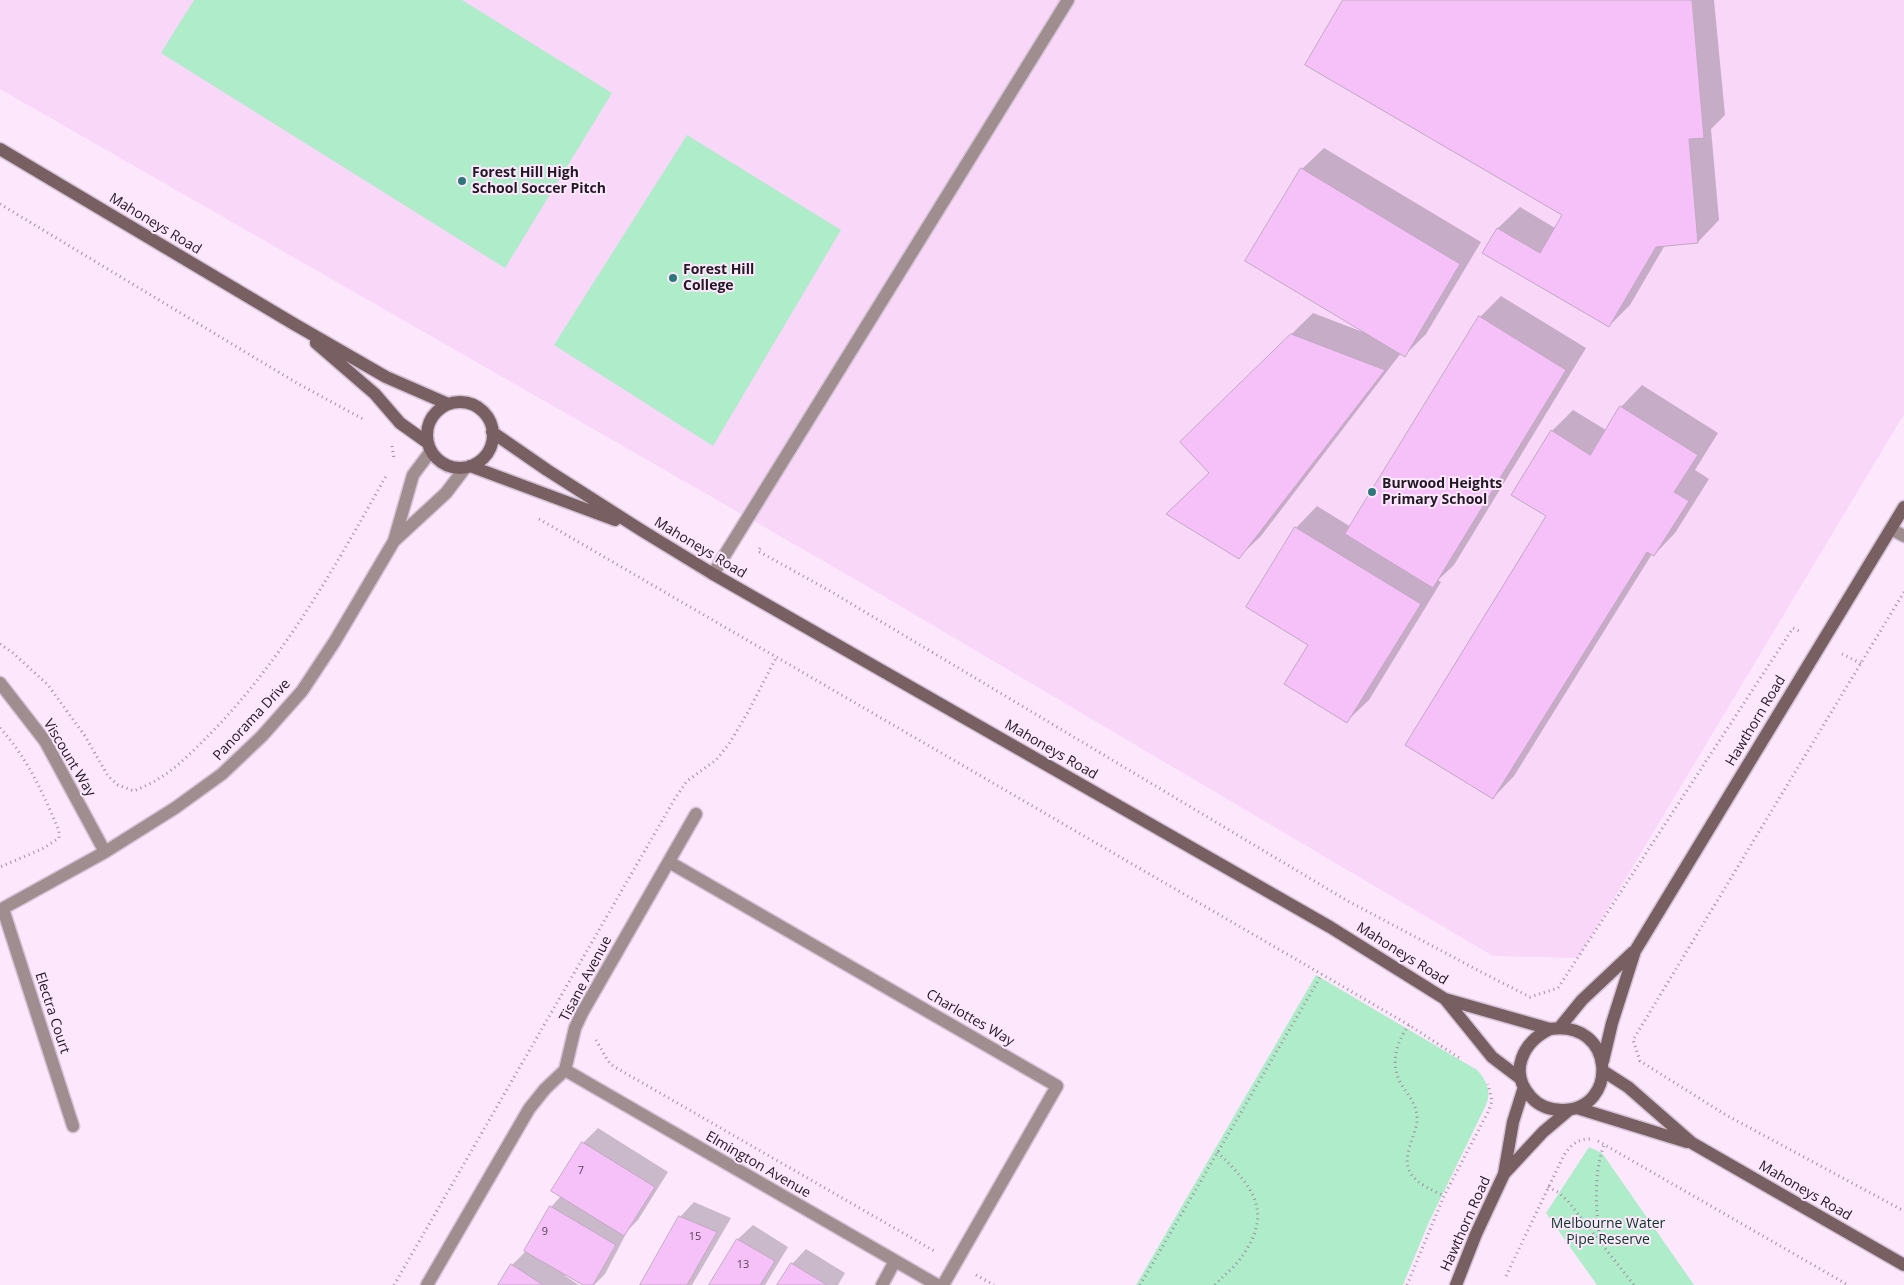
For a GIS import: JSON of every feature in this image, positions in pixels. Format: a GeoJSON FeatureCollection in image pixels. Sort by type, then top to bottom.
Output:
{"type":"FeatureCollection","features":[{"type":"Feature","properties":{"kind":"main road","name":"Mahoneys Road"},"geometry":{"type":"LineString","coordinates":[[0,149],[386,377],[448,404]]}},
{"type":"Feature","properties":{"kind":"main road","name":"Mahoneys Road"},"geometry":{"type":"LineString","coordinates":[[294,324],[375,394],[400,423],[429,447]]}},
{"type":"Feature","properties":{"kind":"main road"},"geometry":{"type":"LineString","coordinates":[[468,403],[477,407],[490,422],[492,442],[488,451],[482,459],[467,467],[455,468],[445,465],[437,459],[429,447],[427,434],[429,424],[434,416],[448,404],[468,403]]}},
{"type":"Feature","properties":{"kind":"main road","name":"Mahoneys Road"},"geometry":{"type":"LineString","coordinates":[[492,432],[641,530],[713,574],[1330,927],[1445,999],[1555,1028]]}},
{"type":"Feature","properties":{"kind":"main road","name":"Mahoneys Road"},"geometry":{"type":"LineString","coordinates":[[467,467],[641,530]]}},
{"type":"Feature","properties":{"kind":"main road","name":"Hawthorn Road"},"geometry":{"type":"LineString","coordinates":[[1603,1066],[1612,1023],[1635,951],[1904,507]]}},
{"type":"Feature","properties":{"kind":"main road","name":"Hawthorn Road"},"geometry":{"type":"LineString","coordinates":[[1555,1028],[1635,951]]}},
{"type":"Feature","properties":{"kind":"main road","name":"Mahoneys Road"},"geometry":{"type":"LineString","coordinates":[[1445,999],[1492,1057],[1522,1083]]}},
{"type":"Feature","properties":{"kind":"main road"},"geometry":{"type":"LineString","coordinates":[[1555,1028],[1572,1029],[1583,1033],[1592,1040],[1599,1050],[1603,1066],[1601,1083],[1596,1093],[1573,1109],[1555,1110],[1542,1106],[1531,1098],[1522,1083],[1520,1066],[1523,1054],[1539,1034],[1555,1028]]}},
{"type":"Feature","properties":{"kind":"main road","name":"Mahoneys Road"},"geometry":{"type":"LineString","coordinates":[[1603,1066],[1692,1143],[1904,1265]]}},
{"type":"Feature","properties":{"kind":"main road","name":"Hawthorn Road"},"geometry":{"type":"LineString","coordinates":[[1456,1285],[1476,1234],[1504,1174],[1522,1083]]}},
{"type":"Feature","properties":{"kind":"main road","name":"Mahoneys Road"},"geometry":{"type":"LineString","coordinates":[[1573,1109],[1692,1143]]}},
{"type":"Feature","properties":{"kind":"main road","name":"Hawthorn Road"},"geometry":{"type":"LineString","coordinates":[[1504,1174],[1543,1132],[1573,1109]]}},
{"type":"Feature","properties":{"kind":"street"},"geometry":{"type":"LineString","coordinates":[[713,574],[1068,0]]}},
{"type":"Feature","properties":{"kind":"street","name":"Panorama Drive"},"geometry":{"type":"LineString","coordinates":[[1,909],[105,852],[175,808],[222,774],[262,736],[302,691],[336,641],[394,541],[413,475],[429,447]]}},
{"type":"Feature","properties":{"kind":"street","name":"Panorama Drive"},"geometry":{"type":"LineString","coordinates":[[394,541],[446,493],[467,467]]}},
{"type":"Feature","properties":{"kind":"street"},"geometry":{"type":"LineString","coordinates":[[1891,529],[1904,536]]}},
{"type":"Feature","properties":{"kind":"street","name":"Viscount Way"},"geometry":{"type":"LineString","coordinates":[[0,683],[45,741],[105,852]]}},
{"type":"Feature","properties":{"kind":"street","name":"Tisane Avenue"},"geometry":{"type":"LineString","coordinates":[[565,1070],[575,1028],[696,814]]}},
{"type":"Feature","properties":{"kind":"street","name":"Charlottes Way"},"geometry":{"type":"LineString","coordinates":[[669,862],[1057,1086],[943,1285]]}},
{"type":"Feature","properties":{"kind":"street","name":"Electra Court"},"geometry":{"type":"LineString","coordinates":[[1,909],[73,1126]]}},
{"type":"Feature","properties":{"kind":"street"},"geometry":{"type":"LineString","coordinates":[[427,1285],[529,1109],[545,1089],[565,1070]]}},
{"type":"Feature","properties":{"kind":"street","name":"Elmington Avenue"},"geometry":{"type":"LineString","coordinates":[[565,1070],[937,1285]]}},
{"type":"Feature","properties":{"kind":"street"},"geometry":{"type":"LineString","coordinates":[[882,1285],[895,1262]]}},
{"type":"Feature","properties":{"kind":"path"},"geometry":{"type":"LineString","coordinates":[[0,204],[295,382],[371,424]]}},
{"type":"Feature","properties":{"kind":"path"},"geometry":{"type":"LineString","coordinates":[[390,439],[394,454],[393,464]]}},
{"type":"Feature","properties":{"kind":"path"},"geometry":{"type":"LineString","coordinates":[[0,644],[13,652],[48,685],[85,736],[108,776],[118,785],[134,791],[158,779],[178,764],[232,712],[260,677],[327,579],[389,472]]}},
{"type":"Feature","properties":{"kind":"path"},"geometry":{"type":"LineString","coordinates":[[532,515],[1409,1024],[1463,1060]]}},
{"type":"Feature","properties":{"kind":"path"},"geometry":{"type":"LineString","coordinates":[[763,542],[758,551],[830,590],[1346,900],[1530,997],[1558,988],[1792,628],[1862,664]]}},
{"type":"Feature","properties":{"kind":"path"},"geometry":{"type":"LineString","coordinates":[[1904,592],[1633,1040],[1640,1061],[1726,1115],[1904,1212]]}},
{"type":"Feature","properties":{"kind":"path"},"geometry":{"type":"LineString","coordinates":[[0,728],[24,760],[42,790],[59,831],[59,838],[42,849],[0,867]]}},
{"type":"Feature","properties":{"kind":"path"},"geometry":{"type":"LineString","coordinates":[[1140,1285],[1322,974]]}},
{"type":"Feature","properties":{"kind":"path"},"geometry":{"type":"LineString","coordinates":[[549,1016],[593,1037],[608,1062],[613,1066],[994,1285]]}},
{"type":"Feature","properties":{"kind":"path"},"geometry":{"type":"LineString","coordinates":[[1409,1024],[1398,1042],[1396,1057],[1400,1082],[1413,1102],[1418,1119],[1408,1160],[1409,1171],[1415,1179],[1444,1196]]}},
{"type":"Feature","properties":{"kind":"path"},"geometry":{"type":"LineString","coordinates":[[1407,1285],[1444,1196],[1489,1110],[1492,1101],[1486,1076]]}},
{"type":"Feature","properties":{"kind":"path"},"geometry":{"type":"LineString","coordinates":[[1506,1276],[1564,1155],[1571,1144],[1587,1138],[1604,1145],[1848,1285]]}},
{"type":"Feature","properties":{"kind":"path"},"geometry":{"type":"LineString","coordinates":[[1600,1241],[1597,1209],[1597,1169],[1604,1145]]}},
{"type":"Feature","properties":{"kind":"path"},"geometry":{"type":"LineString","coordinates":[[1216,1285],[1236,1264],[1253,1238],[1258,1210],[1254,1195],[1243,1178],[1217,1152]]}},
{"type":"Feature","properties":{"kind":"path"},"geometry":{"type":"LineString","coordinates":[[1548,1187],[1558,1192],[1567,1200],[1634,1285]]}},
{"type":"Feature","properties":{"kind":"shaded area"},"geometry":{"type":"Polygon","coordinates":[[[0,0],[1904,0],[1904,414],[1578,958],[1493,956],[841,571],[0,89],[0,0]]]}},
{"type":"Feature","properties":{"kind":"green space","name":"Forest Hill High School Soccer Pitch"},"geometry":{"type":"Polygon","coordinates":[[[194,0],[462,0],[612,93],[505,268],[161,53],[194,0]]]}},
{"type":"Feature","properties":{"kind":"green space"},"geometry":{"type":"Polygon","coordinates":[[[687,135],[841,230],[713,446],[554,345],[687,135]]]}},
{"type":"Feature","properties":{"kind":"green space"},"geometry":{"type":"Polygon","coordinates":[[[1316,975],[1477,1070],[1487,1086],[1488,1100],[1486,1105],[1428,1224],[1403,1285],[1136,1285],[1316,975]]]}},
{"type":"Feature","properties":{"kind":"green space","name":"Melbourne Water Pipe Reserve"},"geometry":{"type":"Polygon","coordinates":[[[1589,1147],[1602,1153],[1694,1285],[1597,1285],[1546,1213],[1589,1147]]]}},
{"type":"Feature","properties":{"kind":"building"},"geometry":{"type":"Polygon","coordinates":[[[1343,0],[1692,0],[1704,138],[1689,139],[1698,243],[1656,247],[1609,327],[1482,253],[1497,228],[1540,253],[1562,215],[1305,65],[1343,0]]]}},
{"type":"Feature","properties":{"kind":"building"},"geometry":{"type":"Polygon","coordinates":[[[1301,168],[1460,264],[1405,357],[1245,261],[1301,168]]]}},
{"type":"Feature","properties":{"kind":"building"},"geometry":{"type":"Polygon","coordinates":[[[1479,316],[1566,370],[1433,588],[1345,534],[1479,316]]]}},
{"type":"Feature","properties":{"kind":"building"},"geometry":{"type":"Polygon","coordinates":[[[1291,334],[1385,370],[1239,559],[1166,514],[1209,473],[1180,442],[1291,334]]]}},
{"type":"Feature","properties":{"kind":"building"},"geometry":{"type":"Polygon","coordinates":[[[1620,406],[1698,455],[1674,492],[1689,501],[1654,556],[1647,552],[1493,799],[1405,745],[1546,516],[1511,495],[1551,430],[1590,455],[1620,406]]]}},
{"type":"Feature","properties":{"kind":"building"},"geometry":{"type":"Polygon","coordinates":[[[1295,527],[1421,604],[1347,723],[1284,684],[1308,645],[1246,607],[1295,527]]]}},
{"type":"Feature","properties":{"kind":"building"},"geometry":{"type":"Polygon","coordinates":[[[582,1142],[655,1187],[624,1236],[551,1191],[582,1142]]]}},
{"type":"Feature","properties":{"kind":"building"},"geometry":{"type":"Polygon","coordinates":[[[550,1206],[616,1245],[593,1285],[583,1285],[524,1251],[550,1206]]]}},
{"type":"Feature","properties":{"kind":"building"},"geometry":{"type":"Polygon","coordinates":[[[679,1216],[717,1232],[687,1285],[640,1285],[679,1216]]]}},
{"type":"Feature","properties":{"kind":"building"},"geometry":{"type":"Polygon","coordinates":[[[737,1239],[775,1261],[760,1285],[709,1285],[737,1239]]]}},
{"type":"Feature","properties":{"kind":"building"},"geometry":{"type":"Polygon","coordinates":[[[791,1263],[827,1285],[777,1285],[791,1263]]]}},
{"type":"Feature","properties":{"kind":"building"},"geometry":{"type":"Polygon","coordinates":[[[511,1264],[543,1285],[498,1285],[511,1264]]]}},
{"type":"Feature","properties":{"kind":"place","name":"Forest Hill High School Soccer Pitch"},"geometry":{"type":"Point","coordinates":[462,181]}},
{"type":"Feature","properties":{"kind":"place","name":"Forest Hill College"},"geometry":{"type":"Point","coordinates":[673,278]}},
{"type":"Feature","properties":{"kind":"place","name":"Burwood Heights Primary School"},"geometry":{"type":"Point","coordinates":[1372,492]}}]}
